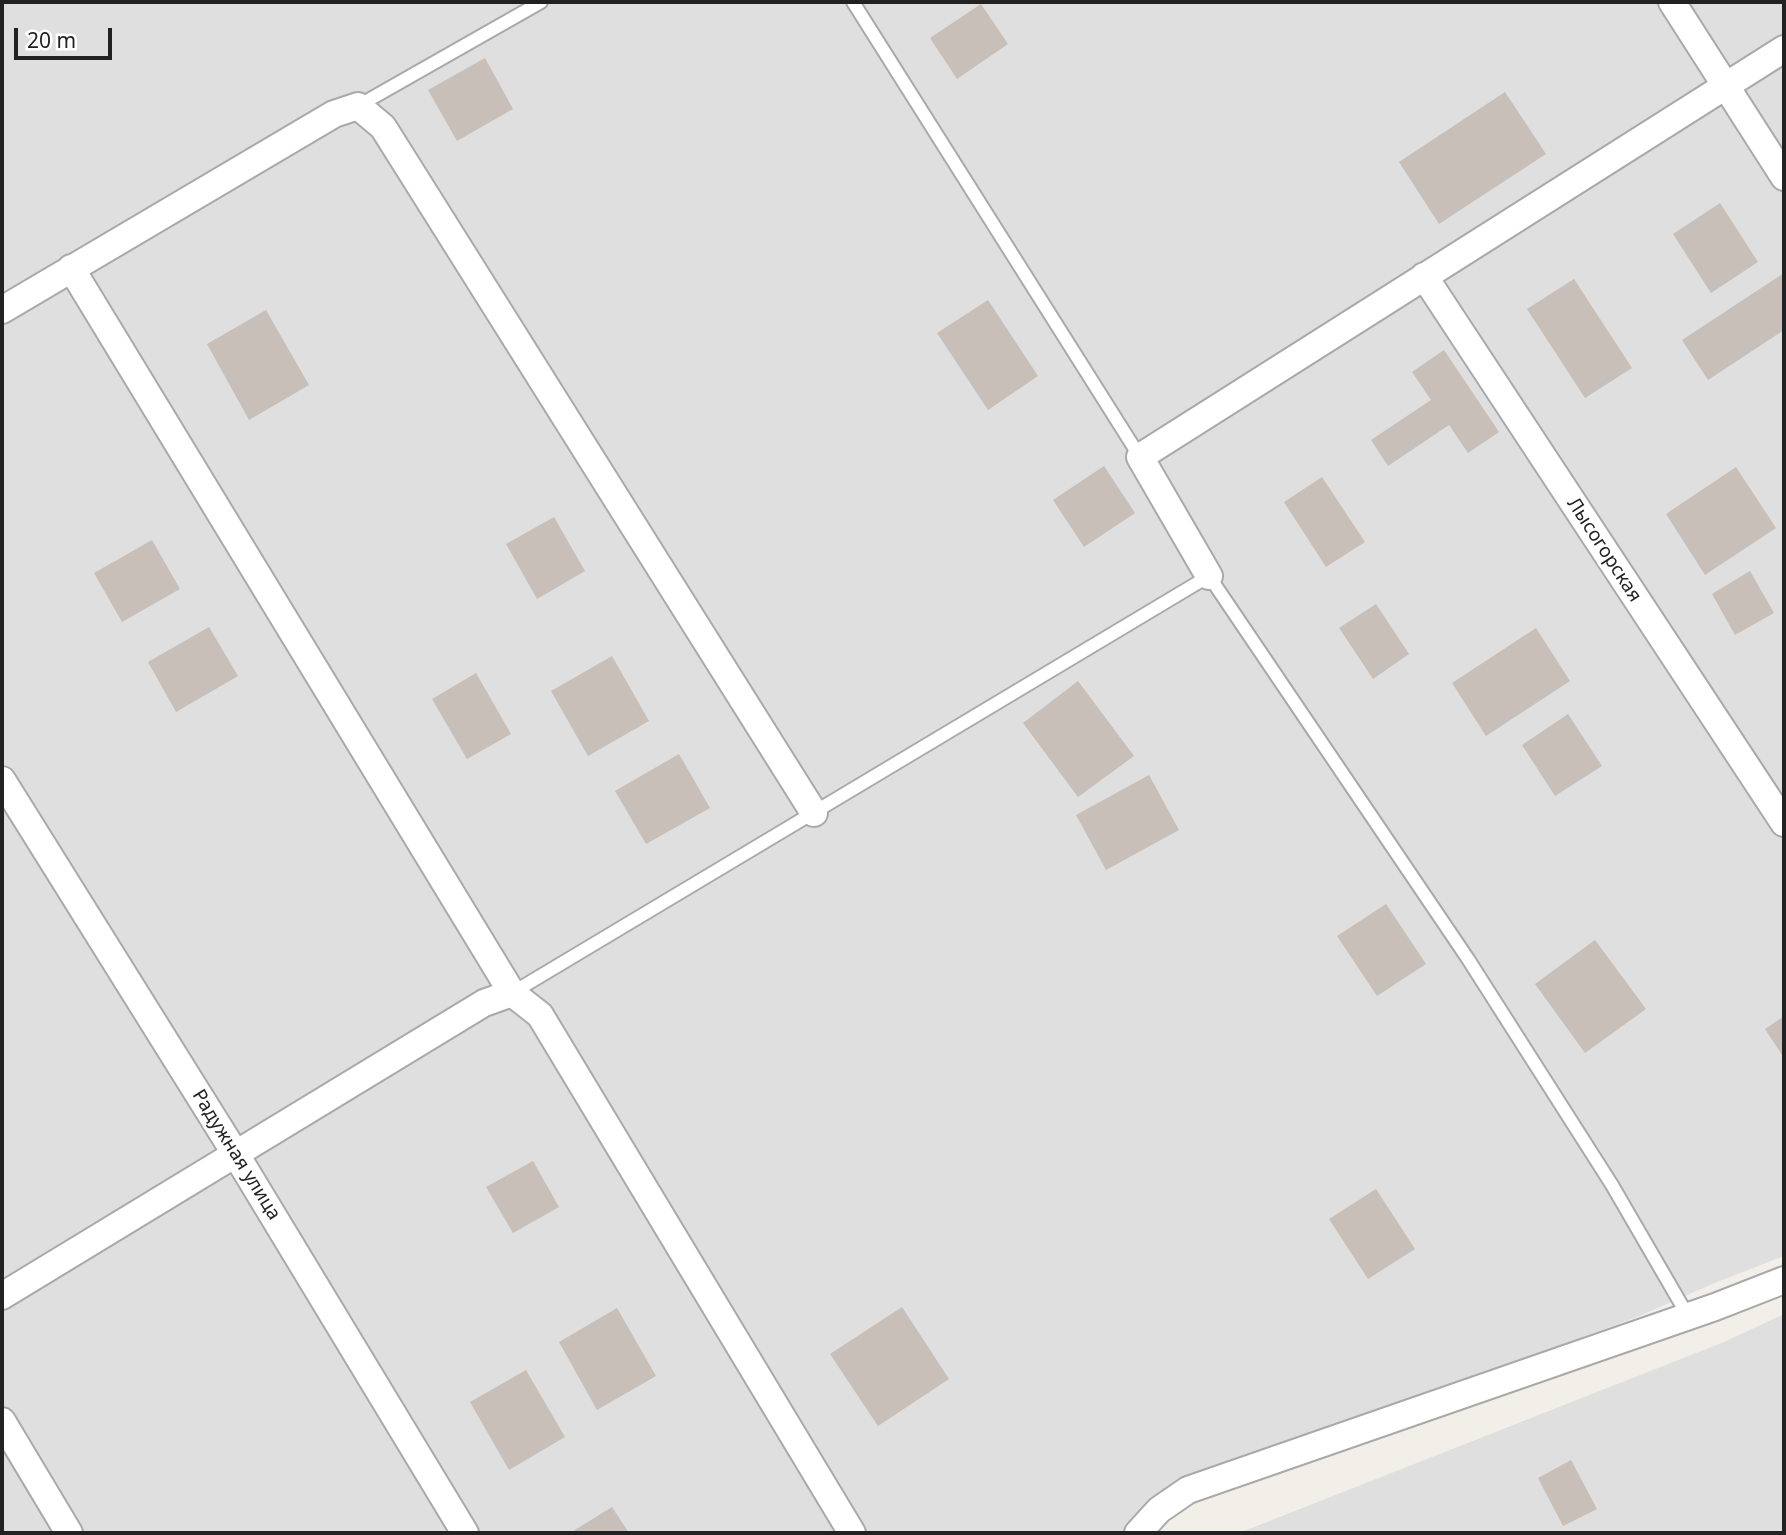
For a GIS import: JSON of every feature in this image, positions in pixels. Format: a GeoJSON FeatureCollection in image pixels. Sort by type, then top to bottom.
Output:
{"type":"FeatureCollection","features":[{"type":"Feature","properties":{"kind":"street"},"geometry":{"type":"LineString","coordinates":[[1672,2],[1784,177]]}},
{"type":"Feature","properties":{"kind":"street"},"geometry":{"type":"LineString","coordinates":[[1209,576],[1140,457],[1784,49]]}},
{"type":"Feature","properties":{"kind":"street"},"geometry":{"type":"LineString","coordinates":[[2,310],[334,114],[358,106],[383,127],[814,813]]}},
{"type":"Feature","properties":{"kind":"street"},"geometry":{"type":"LineString","coordinates":[[71,268],[512,993],[540,1015],[852,1533]]}},
{"type":"Feature","properties":{"kind":"street","name":"Лысогорская"},"geometry":{"type":"LineString","coordinates":[[1424,276],[1784,823]]}},
{"type":"Feature","properties":{"kind":"street","name":"Радужная улица"},"geometry":{"type":"LineString","coordinates":[[2,780],[235,1153],[465,1533]]}},
{"type":"Feature","properties":{"kind":"street"},"geometry":{"type":"LineString","coordinates":[[2,1296],[484,1003],[512,993]]}},
{"type":"Feature","properties":{"kind":"street"},"geometry":{"type":"LineString","coordinates":[[1138,1533],[1159,1510],[1188,1490],[1784,1280]]}},
{"type":"Feature","properties":{"kind":"street"},"geometry":{"type":"LineString","coordinates":[[2,1421],[69,1533]]}},
{"type":"Feature","properties":{"kind":"lane"},"geometry":{"type":"LineString","coordinates":[[358,106],[541,2]]}},
{"type":"Feature","properties":{"kind":"lane"},"geometry":{"type":"LineString","coordinates":[[853,2],[1140,457]]}},
{"type":"Feature","properties":{"kind":"lane"},"geometry":{"type":"LineString","coordinates":[[512,993],[1209,576],[1468,959],[1612,1185],[1688,1316]]}},
{"type":"Feature","properties":{"kind":"shaded area"},"geometry":{"type":"Polygon","coordinates":[[[2,2],[1784,2],[1784,1256],[1637,1317],[1195,1480],[1139,1533],[2,1533],[2,2]]]}},
{"type":"Feature","properties":{"kind":"shaded area"},"geometry":{"type":"Polygon","coordinates":[[[1784,1314],[1784,1533],[1239,1533],[1724,1342],[1784,1314]]]}},
{"type":"Feature","properties":{"kind":"building"},"geometry":{"type":"Polygon","coordinates":[[[981,4],[1008,44],[957,79],[930,38],[981,4]]]}},
{"type":"Feature","properties":{"kind":"building"},"geometry":{"type":"Polygon","coordinates":[[[485,58],[513,109],[457,141],[428,90],[485,58]]]}},
{"type":"Feature","properties":{"kind":"building"},"geometry":{"type":"Polygon","coordinates":[[[1505,92],[1546,154],[1439,224],[1399,162],[1505,92]]]}},
{"type":"Feature","properties":{"kind":"building"},"geometry":{"type":"Polygon","coordinates":[[[1720,203],[1758,262],[1711,293],[1673,234],[1720,203]]]}},
{"type":"Feature","properties":{"kind":"building"},"geometry":{"type":"Polygon","coordinates":[[[1784,273],[1784,330],[1708,380],[1682,340],[1784,273]]]}},
{"type":"Feature","properties":{"kind":"building"},"geometry":{"type":"Polygon","coordinates":[[[1574,279],[1632,368],[1585,398],[1527,309],[1574,279]]]}},
{"type":"Feature","properties":{"kind":"building"},"geometry":{"type":"Polygon","coordinates":[[[988,300],[1038,376],[988,410],[937,333],[988,300]]]}},
{"type":"Feature","properties":{"kind":"building"},"geometry":{"type":"Polygon","coordinates":[[[266,310],[309,385],[249,420],[207,344],[266,310]]]}},
{"type":"Feature","properties":{"kind":"building"},"geometry":{"type":"Polygon","coordinates":[[[1444,350],[1499,432],[1468,453],[1449,425],[1388,466],[1371,440],[1431,400],[1412,372],[1444,350]]]}},
{"type":"Feature","properties":{"kind":"building"},"geometry":{"type":"Polygon","coordinates":[[[1104,466],[1135,513],[1084,547],[1053,500],[1104,466]]]}},
{"type":"Feature","properties":{"kind":"building"},"geometry":{"type":"Polygon","coordinates":[[[1736,467],[1776,528],[1705,575],[1666,514],[1736,467]]]}},
{"type":"Feature","properties":{"kind":"building"},"geometry":{"type":"Polygon","coordinates":[[[1322,477],[1365,542],[1326,567],[1284,502],[1322,477]]]}},
{"type":"Feature","properties":{"kind":"building"},"geometry":{"type":"Polygon","coordinates":[[[554,517],[585,571],[537,599],[506,544],[554,517]]]}},
{"type":"Feature","properties":{"kind":"building"},"geometry":{"type":"Polygon","coordinates":[[[152,540],[180,589],[122,622],[94,573],[152,540]]]}},
{"type":"Feature","properties":{"kind":"building"},"geometry":{"type":"Polygon","coordinates":[[[1750,571],[1774,613],[1735,635],[1712,594],[1750,571]]]}},
{"type":"Feature","properties":{"kind":"building"},"geometry":{"type":"Polygon","coordinates":[[[1376,604],[1409,654],[1373,679],[1339,628],[1376,604]]]}},
{"type":"Feature","properties":{"kind":"building"},"geometry":{"type":"Polygon","coordinates":[[[209,627],[238,676],[176,712],[148,662],[209,627]]]}},
{"type":"Feature","properties":{"kind":"building"},"geometry":{"type":"Polygon","coordinates":[[[1536,628],[1570,681],[1486,736],[1452,683],[1536,628]]]}},
{"type":"Feature","properties":{"kind":"building"},"geometry":{"type":"Polygon","coordinates":[[[612,656],[649,721],[588,756],[551,691],[612,656]]]}},
{"type":"Feature","properties":{"kind":"building"},"geometry":{"type":"Polygon","coordinates":[[[476,673],[511,734],[467,759],[432,699],[476,673]]]}},
{"type":"Feature","properties":{"kind":"building"},"geometry":{"type":"Polygon","coordinates":[[[1078,681],[1134,756],[1078,797],[1023,723],[1078,681]]]}},
{"type":"Feature","properties":{"kind":"building"},"geometry":{"type":"Polygon","coordinates":[[[1568,714],[1602,766],[1555,796],[1522,745],[1568,714]]]}},
{"type":"Feature","properties":{"kind":"building"},"geometry":{"type":"Polygon","coordinates":[[[679,754],[710,808],[646,844],[615,791],[679,754]]]}},
{"type":"Feature","properties":{"kind":"building"},"geometry":{"type":"Polygon","coordinates":[[[1149,775],[1179,830],[1106,870],[1076,815],[1149,775]]]}},
{"type":"Feature","properties":{"kind":"building"},"geometry":{"type":"Polygon","coordinates":[[[1386,904],[1426,964],[1377,996],[1337,936],[1386,904]]]}},
{"type":"Feature","properties":{"kind":"building"},"geometry":{"type":"Polygon","coordinates":[[[1595,940],[1646,1009],[1585,1053],[1535,984],[1595,940]]]}},
{"type":"Feature","properties":{"kind":"building"},"geometry":{"type":"Polygon","coordinates":[[[1784,1016],[1784,1058],[1765,1029],[1784,1016]]]}},
{"type":"Feature","properties":{"kind":"building"},"geometry":{"type":"Polygon","coordinates":[[[533,1161],[559,1207],[513,1233],[486,1187],[533,1161]]]}},
{"type":"Feature","properties":{"kind":"building"},"geometry":{"type":"Polygon","coordinates":[[[1376,1189],[1415,1249],[1368,1279],[1329,1219],[1376,1189]]]}},
{"type":"Feature","properties":{"kind":"building"},"geometry":{"type":"Polygon","coordinates":[[[902,1307],[949,1379],[878,1426],[830,1354],[902,1307]]]}},
{"type":"Feature","properties":{"kind":"building"},"geometry":{"type":"Polygon","coordinates":[[[617,1308],[656,1376],[597,1410],[559,1342],[617,1308]]]}},
{"type":"Feature","properties":{"kind":"building"},"geometry":{"type":"Polygon","coordinates":[[[526,1370],[565,1437],[509,1470],[470,1402],[526,1370]]]}},
{"type":"Feature","properties":{"kind":"building"},"geometry":{"type":"Polygon","coordinates":[[[1571,1460],[1597,1509],[1563,1526],[1538,1478],[1571,1460]]]}},
{"type":"Feature","properties":{"kind":"building"},"geometry":{"type":"Polygon","coordinates":[[[612,1507],[629,1533],[570,1533],[612,1507]]]}}]}
